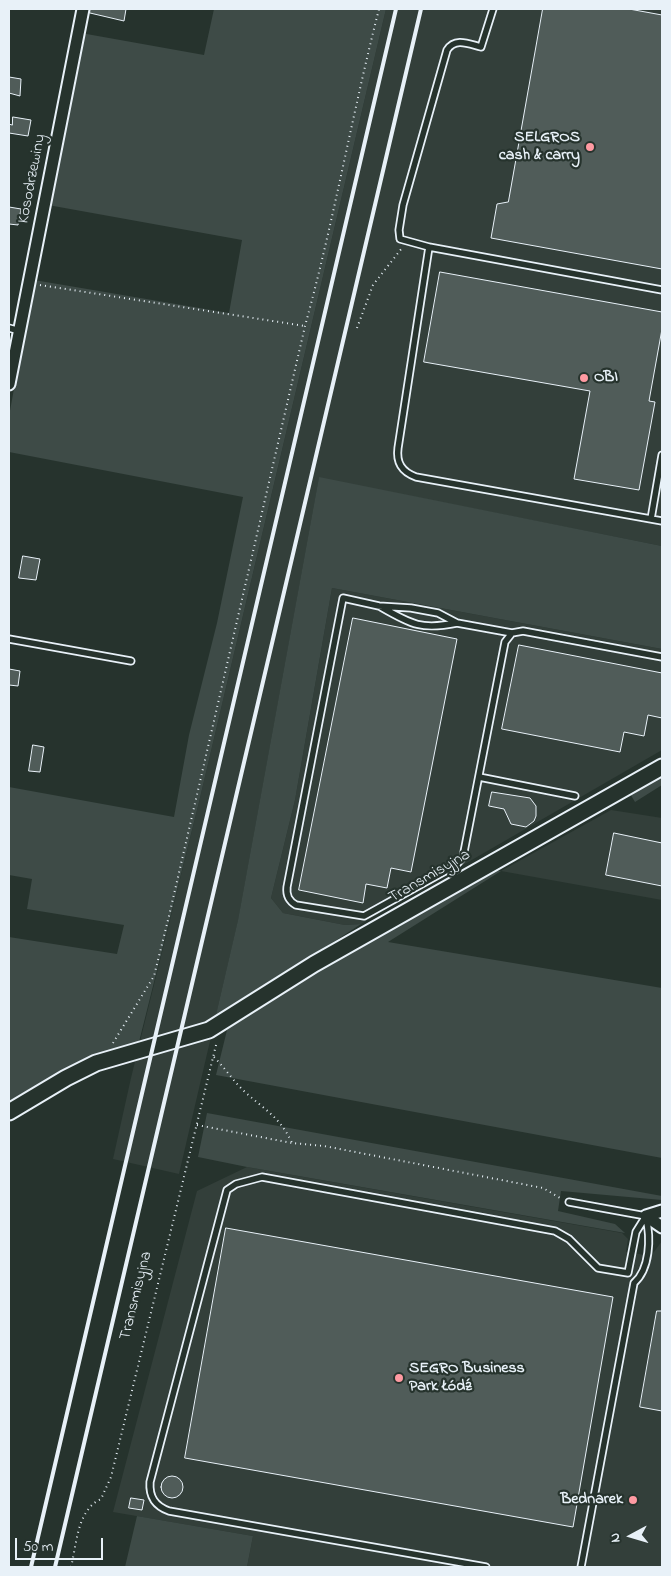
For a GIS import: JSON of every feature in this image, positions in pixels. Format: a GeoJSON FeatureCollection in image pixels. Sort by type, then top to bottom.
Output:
{"type":"FeatureCollection","features":[{"type":"Feature","properties":{"kind":"street","name":"Kosodrzewiny"},"geometry":{"type":"LineString","coordinates":[[9,384],[14,330],[30,283],[83,9]]}},
{"type":"Feature","properties":{"kind":"street","name":"Transmisyjna"},"geometry":{"type":"LineString","coordinates":[[9,1112],[81,1069],[110,1058],[189,1038],[220,1024],[314,964],[662,767]]}},
{"type":"Feature","properties":{"kind":"street"},"geometry":{"type":"LineString","coordinates":[[646,1216],[662,1211]]}},
{"type":"Feature","properties":{"kind":"street"},"geometry":{"type":"LineString","coordinates":[[646,1216],[662,1227]]}},
{"type":"Feature","properties":{"kind":"lane"},"geometry":{"type":"LineString","coordinates":[[493,9],[481,47],[456,42],[450,44],[447,50],[403,205],[398,230],[400,238],[407,242],[429,247],[662,290]]}},
{"type":"Feature","properties":{"kind":"lane"},"geometry":{"type":"LineString","coordinates":[[429,247],[397,455],[403,470],[416,477],[662,521]]}},
{"type":"Feature","properties":{"kind":"lane"},"geometry":{"type":"LineString","coordinates":[[651,519],[662,455]]}},
{"type":"Feature","properties":{"kind":"lane"},"geometry":{"type":"LineString","coordinates":[[512,633],[505,642],[463,858],[456,865],[364,916],[296,905],[288,898],[286,887],[343,598],[379,606],[411,608],[438,613],[457,623],[512,633],[523,631],[662,657]]}},
{"type":"Feature","properties":{"kind":"lane"},"geometry":{"type":"LineString","coordinates":[[379,606],[409,623],[434,628],[457,623]]}},
{"type":"Feature","properties":{"kind":"lane"},"geometry":{"type":"LineString","coordinates":[[9,639],[131,662]]}},
{"type":"Feature","properties":{"kind":"lane"},"geometry":{"type":"LineString","coordinates":[[479,778],[575,796]]}},
{"type":"Feature","properties":{"kind":"lane"},"geometry":{"type":"LineString","coordinates":[[486,1567],[169,1511],[160,1508],[153,1500],[150,1492],[150,1482],[227,1190],[236,1184],[262,1177],[555,1231],[569,1239],[598,1268],[628,1273]]}},
{"type":"Feature","properties":{"kind":"lane"},"geometry":{"type":"LineString","coordinates":[[569,1202],[646,1216]]}},
{"type":"Feature","properties":{"kind":"lane"},"geometry":{"type":"LineString","coordinates":[[634,1283],[628,1273],[636,1232],[646,1216]]}},
{"type":"Feature","properties":{"kind":"lane"},"geometry":{"type":"LineString","coordinates":[[582,1567],[634,1283],[642,1276],[650,1234],[646,1216]]}},
{"type":"Feature","properties":{"kind":"path"},"geometry":{"type":"LineString","coordinates":[[110,1058],[115,1037],[154,976],[305,326],[326,248],[359,87],[379,9]]}},
{"type":"Feature","properties":{"kind":"path"},"geometry":{"type":"LineString","coordinates":[[358,328],[373,285],[407,242]]}},
{"type":"Feature","properties":{"kind":"path"},"geometry":{"type":"LineString","coordinates":[[30,283],[305,326]]}},
{"type":"Feature","properties":{"kind":"path","name":"Transmisyjna"},"geometry":{"type":"LineString","coordinates":[[71,1567],[83,1516],[91,1503],[101,1499],[111,1477],[214,1056],[220,1024]]}},
{"type":"Feature","properties":{"kind":"path"},"geometry":{"type":"LineString","coordinates":[[214,1056],[244,1091],[271,1112],[285,1127],[292,1143]]}},
{"type":"Feature","properties":{"kind":"path"},"geometry":{"type":"LineString","coordinates":[[197,1125],[292,1143],[324,1146],[544,1188],[569,1202]]}},
{"type":"Feature","properties":{"kind":"shaded area"},"geometry":{"type":"Polygon","coordinates":[[[214,9],[386,9],[199,802],[139,1042],[79,1063],[9,1104],[9,937],[117,954],[124,925],[27,909],[32,879],[9,875],[9,787],[174,817],[189,735],[217,623],[243,497],[9,452],[9,416],[34,280],[229,313],[242,240],[48,205],[81,33],[204,55],[214,9]]]}},
{"type":"Feature","properties":{"kind":"shaded area"},"geometry":{"type":"Polygon","coordinates":[[[386,9],[662,9],[662,546],[319,478],[238,921],[179,1174],[113,1159],[386,9]]]}},
{"type":"Feature","properties":{"kind":"shaded area"},"geometry":{"type":"Polygon","coordinates":[[[319,477],[662,546],[662,649],[332,588],[295,800],[271,898],[283,913],[345,925],[361,924],[215,1019],[238,920],[319,477]]]}},
{"type":"Feature","properties":{"kind":"shaded area"},"geometry":{"type":"Polygon","coordinates":[[[332,588],[662,649],[662,750],[361,924],[345,925],[283,913],[271,898],[295,800],[332,588]]]}},
{"type":"Feature","properties":{"kind":"shaded area"},"geometry":{"type":"Polygon","coordinates":[[[662,773],[662,785],[635,802],[629,792],[662,773]]]}},
{"type":"Feature","properties":{"kind":"shaded area"},"geometry":{"type":"Polygon","coordinates":[[[611,810],[662,818],[662,900],[501,871],[611,810]]]}},
{"type":"Feature","properties":{"kind":"shaded area"},"geometry":{"type":"Polygon","coordinates":[[[491,871],[501,871],[388,942],[662,988],[662,1158],[216,1075],[228,1026],[368,939],[491,871]]]}},
{"type":"Feature","properties":{"kind":"shaded area"},"geometry":{"type":"Polygon","coordinates":[[[207,1113],[662,1196],[662,1200],[561,1191],[558,1211],[615,1224],[625,1233],[247,1167],[198,1157],[207,1113]]]}},
{"type":"Feature","properties":{"kind":"shaded area","name":"SEGRO Business Park Łódź"},"geometry":{"type":"Polygon","coordinates":[[[247,1167],[622,1233],[628,1239],[626,1252],[651,1256],[662,1241],[662,1567],[247,1567],[253,1536],[113,1512],[197,1191],[247,1167]]]}},
{"type":"Feature","properties":{"kind":"shaded area"},"geometry":{"type":"Polygon","coordinates":[[[137,1516],[253,1536],[247,1567],[125,1567],[137,1516]]]}},
{"type":"Feature","properties":{"kind":"building"},"geometry":{"type":"Polygon","coordinates":[[[90,9],[126,9],[124,21],[90,13],[90,9]]]}},
{"type":"Feature","properties":{"kind":"building","name":"SELGROS cash & carry"},"geometry":{"type":"Polygon","coordinates":[[[543,9],[629,9],[662,15],[662,269],[491,238],[497,204],[508,202],[543,9]]]}},
{"type":"Feature","properties":{"kind":"building"},"geometry":{"type":"Polygon","coordinates":[[[9,77],[21,79],[20,96],[9,93],[9,77]]]}},
{"type":"Feature","properties":{"kind":"building"},"geometry":{"type":"Polygon","coordinates":[[[13,117],[31,120],[28,136],[9,133],[9,124],[12,125],[13,117]]]}},
{"type":"Feature","properties":{"kind":"building"},"geometry":{"type":"Polygon","coordinates":[[[9,207],[21,209],[18,225],[9,224],[9,207]]]}},
{"type":"Feature","properties":{"kind":"building","name":"OBI"},"geometry":{"type":"Polygon","coordinates":[[[440,272],[662,312],[662,329],[649,401],[655,402],[639,490],[574,479],[590,391],[424,362],[440,272]]]}},
{"type":"Feature","properties":{"kind":"building"},"geometry":{"type":"Polygon","coordinates":[[[23,556],[40,559],[36,580],[19,578],[23,556]]]}},
{"type":"Feature","properties":{"kind":"building"},"geometry":{"type":"Polygon","coordinates":[[[353,618],[457,639],[411,872],[391,868],[387,888],[366,884],[363,903],[299,890],[353,618]]]}},
{"type":"Feature","properties":{"kind":"building"},"geometry":{"type":"Polygon","coordinates":[[[519,645],[662,673],[662,718],[648,715],[644,736],[624,732],[620,752],[502,729],[519,645]]]}},
{"type":"Feature","properties":{"kind":"building"},"geometry":{"type":"Polygon","coordinates":[[[9,669],[20,671],[18,686],[9,685],[9,669]]]}},
{"type":"Feature","properties":{"kind":"building"},"geometry":{"type":"Polygon","coordinates":[[[33,745],[44,747],[40,772],[29,771],[33,745]]]}},
{"type":"Feature","properties":{"kind":"building"},"geometry":{"type":"Polygon","coordinates":[[[492,792],[530,798],[536,806],[534,821],[526,827],[511,824],[504,809],[489,806],[492,792]]]}},
{"type":"Feature","properties":{"kind":"building"},"geometry":{"type":"Polygon","coordinates":[[[614,833],[662,843],[662,886],[606,875],[614,833]]]}},
{"type":"Feature","properties":{"kind":"building","name":"SEGRO Business Park Łódź"},"geometry":{"type":"Polygon","coordinates":[[[226,1228],[613,1297],[573,1527],[185,1458],[226,1228]]]}},
{"type":"Feature","properties":{"kind":"building"},"geometry":{"type":"Polygon","coordinates":[[[657,1311],[662,1311],[662,1411],[640,1407],[657,1311]]]}},
{"type":"Feature","properties":{"kind":"building"},"geometry":{"type":"Polygon","coordinates":[[[172,1476],[182,1483],[183,1487],[176,1497],[172,1498],[162,1491],[161,1487],[168,1477],[172,1476]]]}},
{"type":"Feature","properties":{"kind":"building"},"geometry":{"type":"Polygon","coordinates":[[[131,1498],[144,1500],[142,1510],[129,1508],[131,1498]]]}},
{"type":"Feature","properties":{"kind":"railway"},"geometry":{"type":"LineString","coordinates":[[31,1567],[396,9]]}},
{"type":"Feature","properties":{"kind":"railway"},"geometry":{"type":"LineString","coordinates":[[55,1567],[421,9]]}},
{"type":"Feature","properties":{"kind":"place","name":"SELGROS cash & carry"},"geometry":{"type":"Point","coordinates":[590,147]}},
{"type":"Feature","properties":{"kind":"place","name":"OBI"},"geometry":{"type":"Point","coordinates":[584,378]}},
{"type":"Feature","properties":{"kind":"place","name":"SEGRO Business Park Łódź"},"geometry":{"type":"Point","coordinates":[399,1378]}},
{"type":"Feature","properties":{"kind":"place","name":"Bednarek"},"geometry":{"type":"Point","coordinates":[633,1500]}}]}
